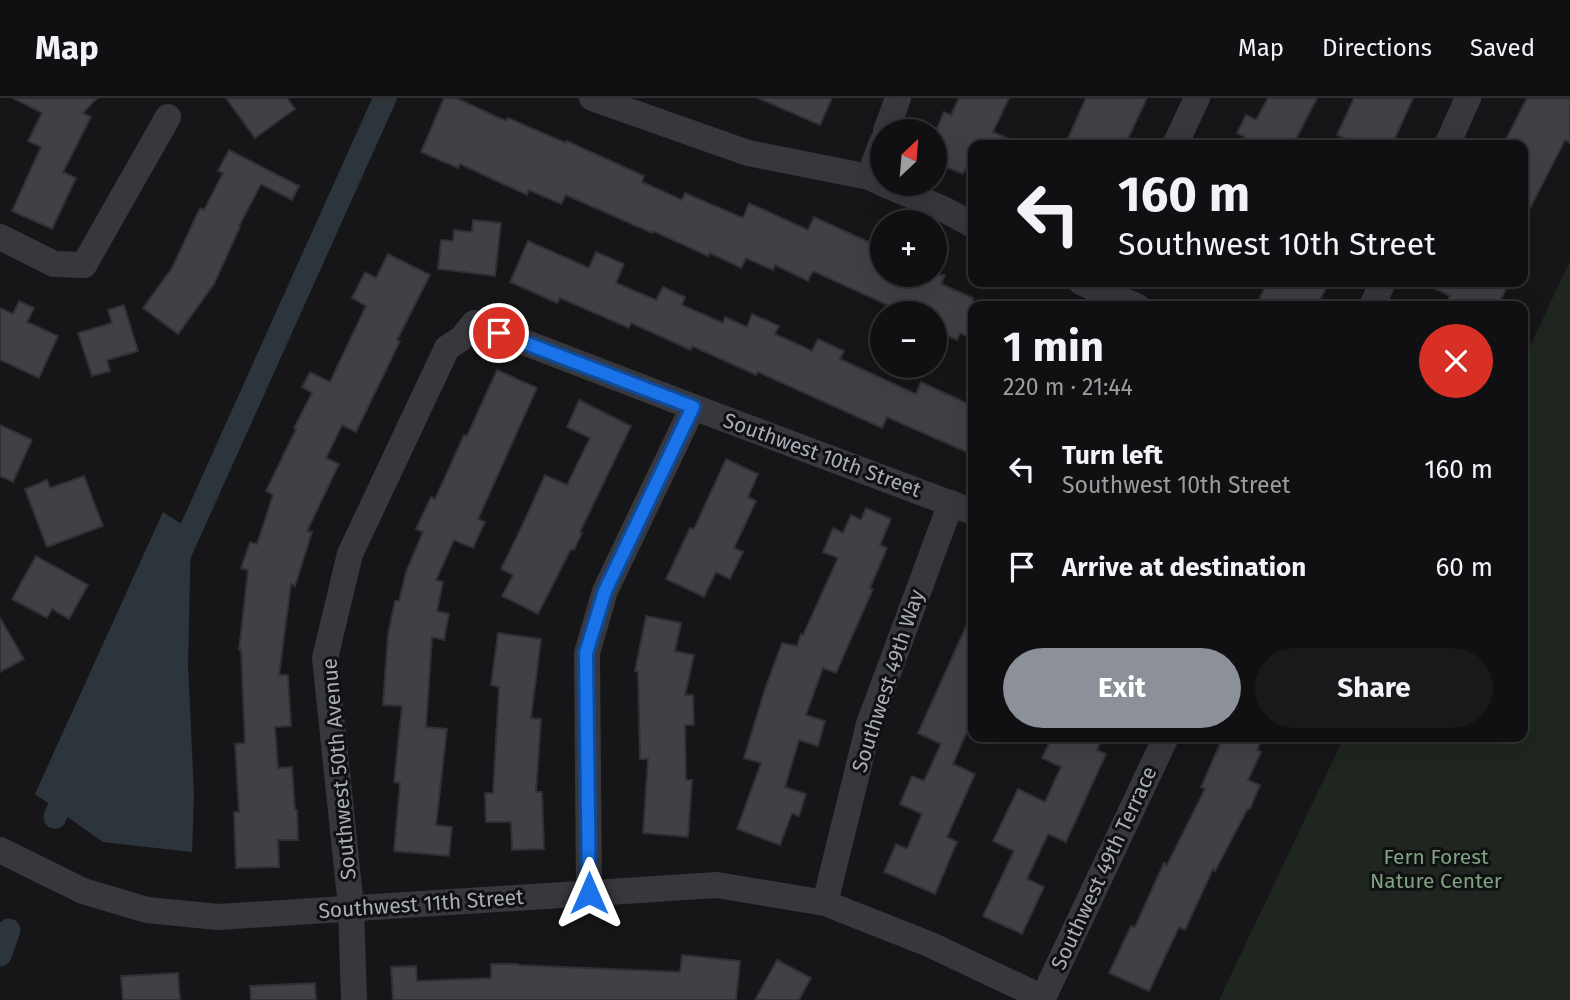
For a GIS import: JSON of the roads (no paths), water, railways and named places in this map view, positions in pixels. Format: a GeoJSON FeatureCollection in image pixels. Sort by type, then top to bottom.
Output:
{"type":"FeatureCollection","features":[{"type":"Feature","properties":{"kind":"street"},"geometry":{"type":"LineString","coordinates":[[592,98],[624,104],[748,153],[870,179]]}},
{"type":"Feature","properties":{"kind":"street"},"geometry":{"type":"LineString","coordinates":[[890,119],[898,98]]}},
{"type":"Feature","properties":{"kind":"street"},"geometry":{"type":"LineString","coordinates":[[1177,140],[1197,98]]}},
{"type":"Feature","properties":{"kind":"street"},"geometry":{"type":"LineString","coordinates":[[1449,140],[1468,98]]}},
{"type":"Feature","properties":{"kind":"street"},"geometry":{"type":"LineString","coordinates":[[0,237],[54,264],[84,265],[168,117]]}},
{"type":"Feature","properties":{"kind":"street"},"geometry":{"type":"LineString","coordinates":[[913,196],[968,222]]}},
{"type":"Feature","properties":{"kind":"street"},"geometry":{"type":"LineString","coordinates":[[1109,288],[1129,301]]}},
{"type":"Feature","properties":{"kind":"street","name":"Southwest 10th Street"},"geometry":{"type":"LineString","coordinates":[[474,323],[962,507]]}},
{"type":"Feature","properties":{"kind":"street","name":"Southwest 50th Avenue"},"geometry":{"type":"LineString","coordinates":[[354,1000],[351,907],[325,659],[350,554],[447,348],[462,338],[474,323]]}},
{"type":"Feature","properties":{"kind":"street"},"geometry":{"type":"LineString","coordinates":[[589,893],[586,653],[605,591],[693,407]]}},
{"type":"Feature","properties":{"kind":"street","name":"Southwest 49th Way"},"geometry":{"type":"LineString","coordinates":[[825,903],[869,724],[962,507]]}},
{"type":"Feature","properties":{"kind":"street","name":"Southwest 49th Terrace"},"geometry":{"type":"LineString","coordinates":[[1042,999],[1164,742]]}},
{"type":"Feature","properties":{"kind":"street","name":"Southwest 11th Street"},"geometry":{"type":"LineString","coordinates":[[0,850],[83,891],[147,910],[218,917],[717,886],[825,903],[931,944],[1042,999]]}},
{"type":"Feature","properties":{"kind":"waterway"},"geometry":{"type":"LineString","coordinates":[[178,558],[385,98]]}},
{"type":"Feature","properties":{"kind":"waterway"},"geometry":{"type":"LineString","coordinates":[[55,817],[70,781]]}},
{"type":"Feature","properties":{"kind":"waterway"},"geometry":{"type":"LineString","coordinates":[[0,955],[9,930]]}},
{"type":"Feature","properties":{"kind":"park label","name":"Fern Forest Nature Center"},"geometry":{"type":"Point","coordinates":[1436,869]}}]}
